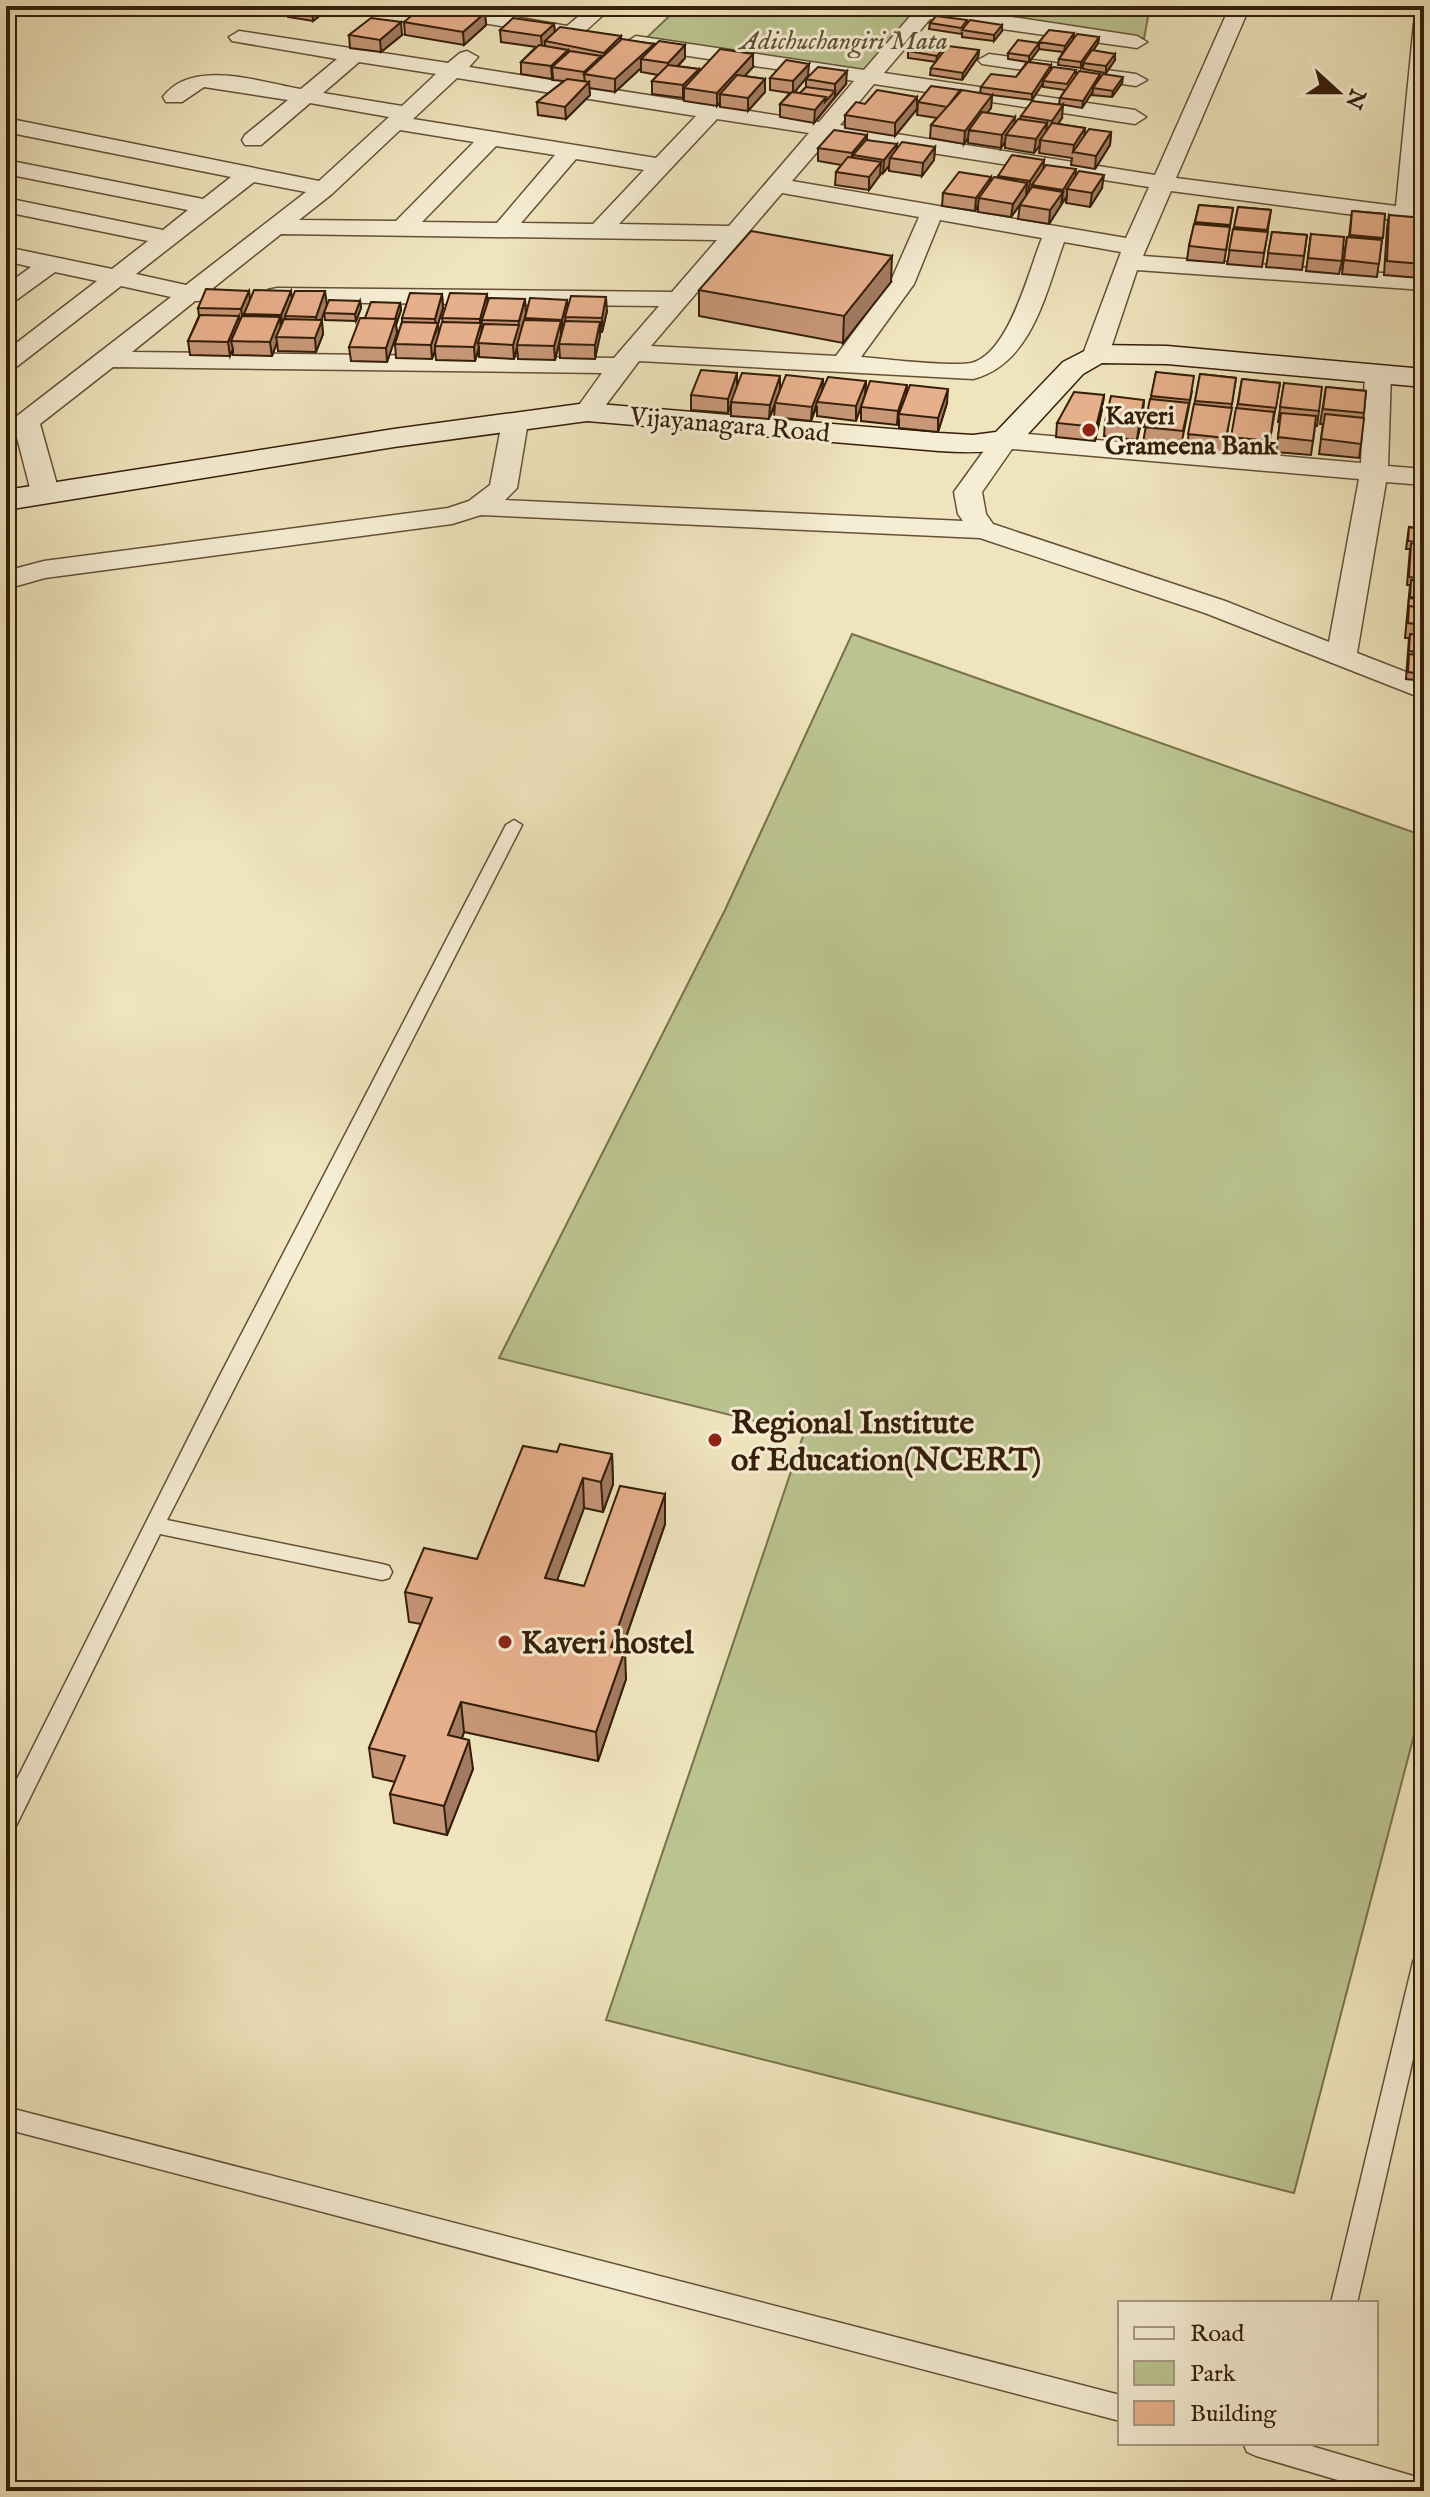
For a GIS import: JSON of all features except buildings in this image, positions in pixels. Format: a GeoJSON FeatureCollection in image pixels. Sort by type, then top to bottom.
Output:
{"type":"FeatureCollection","features":[{"type":"Feature","properties":{"kind":"street"},"geometry":{"type":"LineString","coordinates":[[416,6],[503,22],[1135,117]]}},
{"type":"Feature","properties":{"kind":"street"},"geometry":{"type":"LineString","coordinates":[[45,492],[16,424],[109,359],[279,227],[523,6]]}},
{"type":"Feature","properties":{"kind":"street"},"geometry":{"type":"LineString","coordinates":[[573,32],[603,6]]}},
{"type":"Feature","properties":{"kind":"street"},"geometry":{"type":"LineString","coordinates":[[1096,354],[1131,254],[1165,183],[1240,6]]}},
{"type":"Feature","properties":{"kind":"street"},"geometry":{"type":"LineString","coordinates":[[587,412],[626,360],[928,9],[1137,42]]}},
{"type":"Feature","properties":{"kind":"street"},"geometry":{"type":"LineString","coordinates":[[239,37],[1165,183],[1415,217],[1424,23]]}},
{"type":"Feature","properties":{"kind":"street"},"geometry":{"type":"LineString","coordinates":[[963,91],[1016,25]]}},
{"type":"Feature","properties":{"kind":"street"},"geometry":{"type":"LineString","coordinates":[[253,140],[309,97],[356,54]]}},
{"type":"Feature","properties":{"kind":"street"},"geometry":{"type":"LineString","coordinates":[[989,60],[1136,80]]}},
{"type":"Feature","properties":{"kind":"street"},"geometry":{"type":"LineString","coordinates":[[174,97],[191,84],[203,80],[309,97],[491,138],[662,166]]}},
{"type":"Feature","properties":{"kind":"street"},"geometry":{"type":"LineString","coordinates":[[225,105],[247,87]]}},
{"type":"Feature","properties":{"kind":"street"},"geometry":{"type":"LineString","coordinates":[[600,231],[712,111]]}},
{"type":"Feature","properties":{"kind":"street"},"geometry":{"type":"LineString","coordinates":[[6,125],[324,189]]}},
{"type":"Feature","properties":{"kind":"street"},"geometry":{"type":"LineString","coordinates":[[402,229],[491,138]]}},
{"type":"Feature","properties":{"kind":"street"},"geometry":{"type":"LineString","coordinates":[[503,230],[571,151]]}},
{"type":"Feature","properties":{"kind":"street"},"geometry":{"type":"LineString","coordinates":[[6,167],[207,207]]}},
{"type":"Feature","properties":{"kind":"street"},"geometry":{"type":"LineString","coordinates":[[6,363],[250,174]]}},
{"type":"Feature","properties":{"kind":"street"},"geometry":{"type":"LineString","coordinates":[[776,185],[1056,231],[1131,254],[1424,283]]}},
{"type":"Feature","properties":{"kind":"street"},"geometry":{"type":"LineString","coordinates":[[6,205],[167,238]]}},
{"type":"Feature","properties":{"kind":"street"},"geometry":{"type":"LineString","coordinates":[[843,364],[902,284],[933,210]]}},
{"type":"Feature","properties":{"kind":"street"},"geometry":{"type":"LineString","coordinates":[[279,227],[735,233]]}},
{"type":"Feature","properties":{"kind":"street"},"geometry":{"type":"LineString","coordinates":[[109,359],[626,360],[843,364],[973,371],[993,362],[1008,344],[1027,309],[1056,231]]}},
{"type":"Feature","properties":{"kind":"street"},"geometry":{"type":"LineString","coordinates":[[6,254],[193,294],[679,299]]}},
{"type":"Feature","properties":{"kind":"street"},"geometry":{"type":"LineString","coordinates":[[6,296],[50,264]]}},
{"type":"Feature","properties":{"kind":"street"},"geometry":{"type":"LineString","coordinates":[[983,530],[972,514],[968,492],[1005,440],[1073,368],[1096,354],[1167,355],[1424,378]]}},
{"type":"Feature","properties":{"kind":"street"},"geometry":{"type":"LineString","coordinates":[[1341,658],[1374,473],[1378,374]]}},
{"type":"Feature","properties":{"kind":"street","name":"Vijayanagara Road"},"geometry":{"type":"LineString","coordinates":[[6,500],[587,412],[939,442],[973,444],[1005,440]]}},
{"type":"Feature","properties":{"kind":"street"},"geometry":{"type":"LineString","coordinates":[[6,580],[44,570],[452,516],[479,507],[503,488],[515,422]]}},
{"type":"Feature","properties":{"kind":"street"},"geometry":{"type":"LineString","coordinates":[[1005,440],[1424,477]]}},
{"type":"Feature","properties":{"kind":"street"},"geometry":{"type":"LineString","coordinates":[[479,507],[983,530],[1215,607],[1424,690]]}},
{"type":"Feature","properties":{"kind":"lane"},"geometry":{"type":"LineString","coordinates":[[6,1823],[224,1385],[514,825]]}},
{"type":"Feature","properties":{"kind":"lane"},"geometry":{"type":"LineString","coordinates":[[156,1525],[382,1572]]}},
{"type":"Feature","properties":{"kind":"lane"},"geometry":{"type":"LineString","coordinates":[[1344,2301],[1424,1962]]}},
{"type":"Feature","properties":{"kind":"lane"},"geometry":{"type":"LineString","coordinates":[[6,2118],[1118,2407]]}},
{"type":"Feature","properties":{"kind":"lane"},"geometry":{"type":"LineString","coordinates":[[1271,2445],[1310,2450],[1420,2491]]}},
{"type":"Feature","properties":{"kind":"green space","name":"Adichuchangiri Mata"},"geometry":{"type":"Polygon","coordinates":[[[680,6],[919,6],[873,73],[641,43],[680,6]]]}},
{"type":"Feature","properties":{"kind":"green space"},"geometry":{"type":"Polygon","coordinates":[[[949,6],[1150,6],[1144,39],[944,11],[949,6]]]}},
{"type":"Feature","properties":{"kind":"green space"},"geometry":{"type":"Polygon","coordinates":[[[852,634],[1424,836],[1424,1697],[1294,2193],[606,2020],[804,1433],[499,1358],[725,910],[852,634]]]}},
{"type":"Feature","properties":{"kind":"place","name":"Kaveri Grameena Bank"},"geometry":{"type":"Point","coordinates":[1089,430]}},
{"type":"Feature","properties":{"kind":"place","name":"Regional Institute of Education(NCERT)"},"geometry":{"type":"Point","coordinates":[715,1440]}},
{"type":"Feature","properties":{"kind":"place","name":"Kaveri hostel"},"geometry":{"type":"Point","coordinates":[505,1642]}}]}
